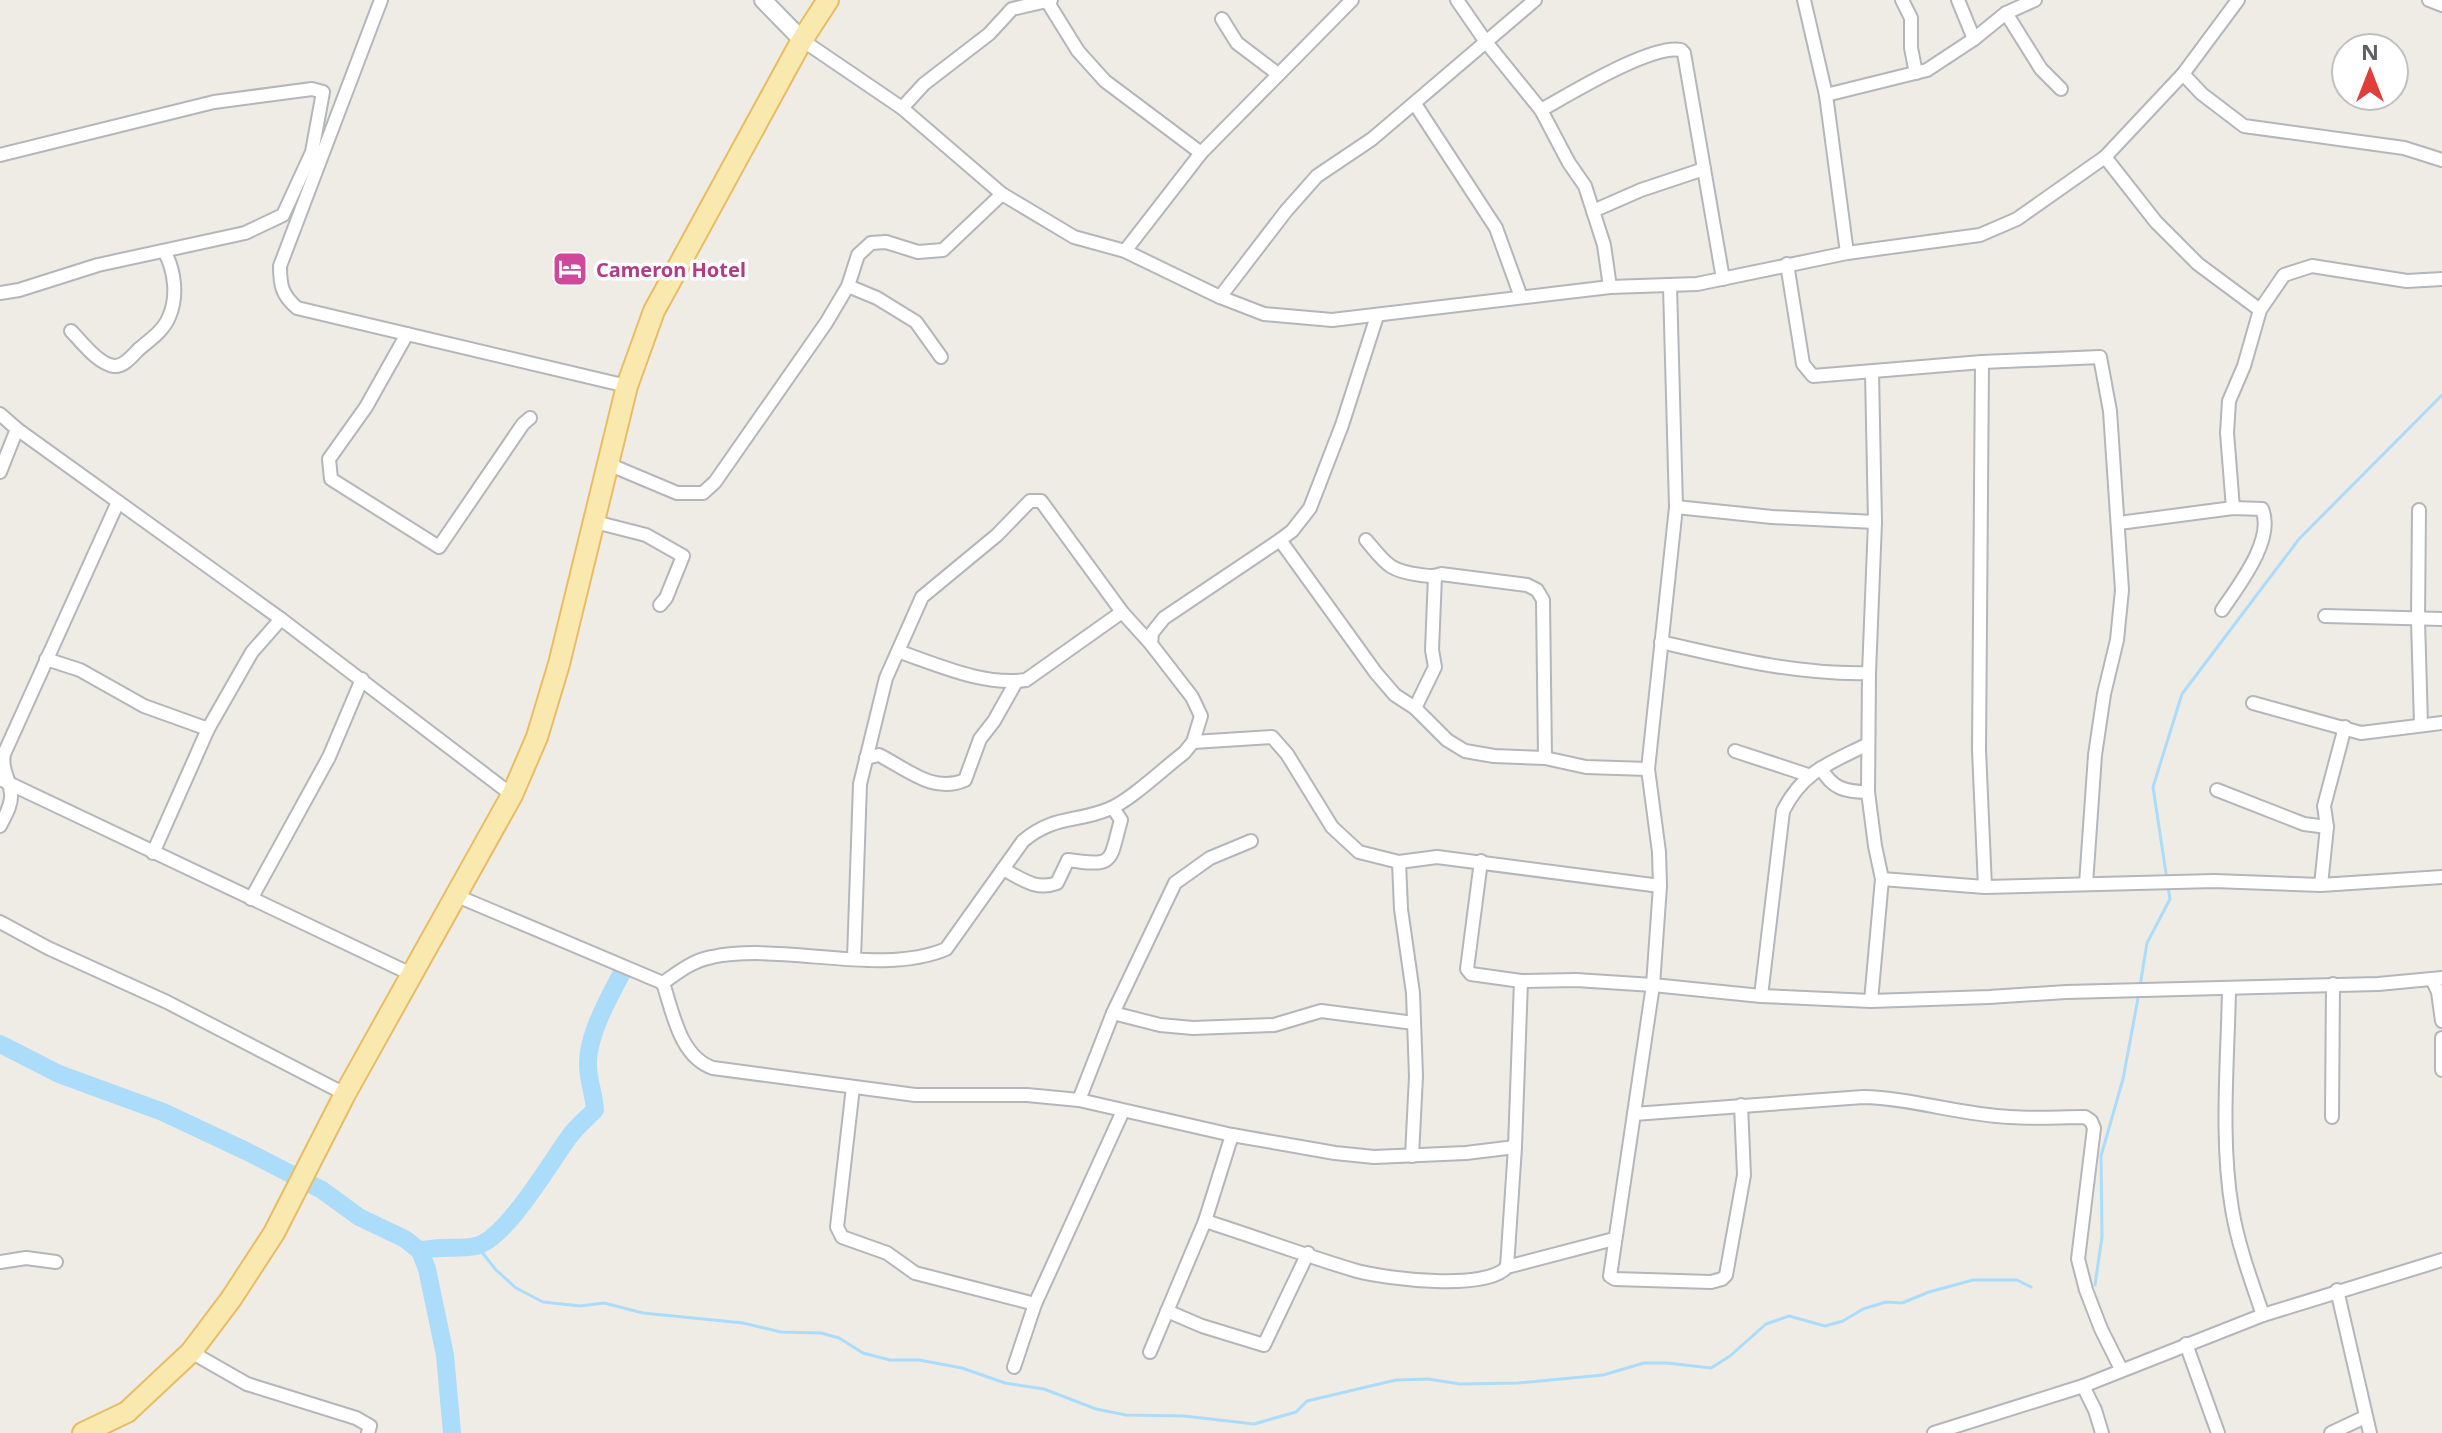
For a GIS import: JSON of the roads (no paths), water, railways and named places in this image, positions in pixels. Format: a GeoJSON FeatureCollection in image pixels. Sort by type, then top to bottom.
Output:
{"type":"FeatureCollection","features":[{"type":"Feature","properties":{"kind":"main road"},"geometry":{"type":"LineString","coordinates":[[83,1433],[127,1412],[191,1352],[231,1299],[274,1233],[345,1094],[512,795],[537,737],[595,522],[627,386],[660,300],[802,40],[828,0]]}},
{"type":"Feature","properties":{"kind":"street"},"geometry":{"type":"LineString","coordinates":[[381,0],[280,266],[280,286],[286,299],[297,308],[627,386]]}},
{"type":"Feature","properties":{"kind":"street"},"geometry":{"type":"LineString","coordinates":[[763,0],[802,40],[902,108],[1002,194],[1074,237],[1125,251],[1220,297],[1264,314],[1298,319],[1377,316],[1610,287],[1670,286],[1723,279],[1847,253],[1980,235],[2017,219],[2105,157],[2183,74],[2238,0]]}},
{"type":"Feature","properties":{"kind":"street"},"geometry":{"type":"LineString","coordinates":[[902,108],[924,84],[989,34],[1012,9],[1049,0],[1078,51],[1105,81],[1201,153]]}},
{"type":"Feature","properties":{"kind":"street"},"geometry":{"type":"LineString","coordinates":[[1125,251],[1201,153],[1352,0]]}},
{"type":"Feature","properties":{"kind":"street"},"geometry":{"type":"LineString","coordinates":[[1457,0],[1486,42],[1541,110],[1585,186],[1604,245],[1610,287]]}},
{"type":"Feature","properties":{"kind":"street"},"geometry":{"type":"LineString","coordinates":[[1220,297],[1317,176],[1372,139],[1535,0]]}},
{"type":"Feature","properties":{"kind":"street"},"geometry":{"type":"LineString","coordinates":[[1804,0],[1826,95],[1847,253]]}},
{"type":"Feature","properties":{"kind":"street"},"geometry":{"type":"LineString","coordinates":[[1902,0],[1911,18],[1911,48],[1916,73]]}},
{"type":"Feature","properties":{"kind":"street"},"geometry":{"type":"LineString","coordinates":[[1958,0],[1974,39]]}},
{"type":"Feature","properties":{"kind":"street"},"geometry":{"type":"LineString","coordinates":[[1826,95],[1916,73],[1935,65],[2006,13],[2035,0]]}},
{"type":"Feature","properties":{"kind":"street"},"geometry":{"type":"LineString","coordinates":[[2429,0],[2442,5]]}},
{"type":"Feature","properties":{"kind":"street"},"geometry":{"type":"LineString","coordinates":[[2006,13],[2041,69],[2061,89]]}},
{"type":"Feature","properties":{"kind":"street"},"geometry":{"type":"LineString","coordinates":[[1222,19],[1237,43],[1278,74]]}},
{"type":"Feature","properties":{"kind":"street"},"geometry":{"type":"LineString","coordinates":[[1541,110],[1618,69],[1669,50],[1681,50],[1684,53],[1723,279]]}},
{"type":"Feature","properties":{"kind":"street"},"geometry":{"type":"LineString","coordinates":[[2183,74],[2202,94],[2244,126],[2404,148],[2442,160]]}},
{"type":"Feature","properties":{"kind":"street"},"geometry":{"type":"LineString","coordinates":[[0,155],[214,102],[312,89],[323,92],[312,152],[283,215],[245,233],[98,265],[0,293]]}},
{"type":"Feature","properties":{"kind":"street"},"geometry":{"type":"LineString","coordinates":[[1415,104],[1496,228],[1521,297]]}},
{"type":"Feature","properties":{"kind":"street"},"geometry":{"type":"LineString","coordinates":[[2105,157],[2156,222],[2187,254],[2260,310]]}},
{"type":"Feature","properties":{"kind":"street"},"geometry":{"type":"LineString","coordinates":[[1593,211],[1641,190],[1704,169]]}},
{"type":"Feature","properties":{"kind":"street"},"geometry":{"type":"LineString","coordinates":[[608,464],[677,493],[703,493],[724,469],[826,323],[848,286],[858,255],[871,243],[886,242],[918,252],[943,250],[1002,194]]}},
{"type":"Feature","properties":{"kind":"street"},"geometry":{"type":"LineString","coordinates":[[71,331],[103,362],[112,366],[122,365],[161,330],[170,317],[175,287],[169,259],[164,251]]}},
{"type":"Feature","properties":{"kind":"street"},"geometry":{"type":"LineString","coordinates":[[1787,264],[1803,364],[1813,376],[1982,362],[2100,357],[2110,411],[2122,590],[2117,640],[2104,694],[2095,755],[2086,884]]}},
{"type":"Feature","properties":{"kind":"street"},"geometry":{"type":"LineString","coordinates":[[2233,508],[2227,433],[2229,401],[2244,366],[2260,310],[2284,275],[2299,268],[2328,266],[2407,281],[2442,279]]}},
{"type":"Feature","properties":{"kind":"street"},"geometry":{"type":"LineString","coordinates":[[848,286],[877,298],[916,322],[941,357]]}},
{"type":"Feature","properties":{"kind":"street"},"geometry":{"type":"LineString","coordinates":[[1670,286],[1676,507],[1648,769],[1659,852],[1660,886],[1653,985],[1610,1276],[1615,1279],[1711,1282],[1726,1275],[1744,1175],[1741,1105]]}},
{"type":"Feature","properties":{"kind":"street"},"geometry":{"type":"LineString","coordinates":[[1151,644],[1152,633],[1164,618],[1292,531],[1310,508],[1342,425],[1377,316]]}},
{"type":"Feature","properties":{"kind":"street"},"geometry":{"type":"LineString","coordinates":[[407,334],[366,407],[329,459],[331,479],[439,547],[530,418]]}},
{"type":"Feature","properties":{"kind":"street"},"geometry":{"type":"LineString","coordinates":[[1982,362],[1979,750],[1985,887]]}},
{"type":"Feature","properties":{"kind":"street"},"geometry":{"type":"LineString","coordinates":[[1871,1001],[1882,879],[1868,792],[1875,522],[1872,372]]}},
{"type":"Feature","properties":{"kind":"street"},"geometry":{"type":"LineString","coordinates":[[0,414],[362,679],[512,795]]}},
{"type":"Feature","properties":{"kind":"street"},"geometry":{"type":"LineString","coordinates":[[0,472],[17,429]]}},
{"type":"Feature","properties":{"kind":"street"},"geometry":{"type":"LineString","coordinates":[[663,983],[684,968],[711,957],[770,954],[854,959],[911,958],[946,949],[1023,841],[1038,828],[1113,808],[1184,753],[1193,742],[1201,716],[1192,697],[1122,612],[1041,501],[1030,501],[997,535],[922,597],[886,678],[860,784],[854,959]]}},
{"type":"Feature","properties":{"kind":"street"},"geometry":{"type":"LineString","coordinates":[[0,826],[11,793],[4,781],[4,754],[118,502]]}},
{"type":"Feature","properties":{"kind":"street"},"geometry":{"type":"LineString","coordinates":[[1676,507],[1772,517],[1875,522]]}},
{"type":"Feature","properties":{"kind":"street"},"geometry":{"type":"LineString","coordinates":[[2119,523],[2233,508],[2262,509],[2267,527],[2249,571],[2222,610]]}},
{"type":"Feature","properties":{"kind":"street"},"geometry":{"type":"LineString","coordinates":[[2419,510],[2421,725]]}},
{"type":"Feature","properties":{"kind":"street"},"geometry":{"type":"LineString","coordinates":[[595,522],[646,535],[683,556],[666,598],[660,605]]}},
{"type":"Feature","properties":{"kind":"street"},"geometry":{"type":"LineString","coordinates":[[1280,540],[1376,673],[1395,695],[1415,708],[1447,740],[1465,751],[1545,758],[1586,767],[1648,769]]}},
{"type":"Feature","properties":{"kind":"street"},"geometry":{"type":"LineString","coordinates":[[1366,540],[1397,572],[1484,579],[1527,585],[1537,590],[1543,600],[1545,758]]}},
{"type":"Feature","properties":{"kind":"street"},"geometry":{"type":"LineString","coordinates":[[1415,708],[1435,667],[1432,650],[1435,576]]}},
{"type":"Feature","properties":{"kind":"street"},"geometry":{"type":"LineString","coordinates":[[900,652],[980,677],[1016,682],[1026,680],[1122,612]]}},
{"type":"Feature","properties":{"kind":"street"},"geometry":{"type":"LineString","coordinates":[[2325,616],[2442,619]]}},
{"type":"Feature","properties":{"kind":"street"},"geometry":{"type":"LineString","coordinates":[[153,853],[208,729],[252,652],[281,619]]}},
{"type":"Feature","properties":{"kind":"street"},"geometry":{"type":"LineString","coordinates":[[1661,642],[1789,669],[1830,674],[1869,673]]}},
{"type":"Feature","properties":{"kind":"street"},"geometry":{"type":"LineString","coordinates":[[46,659],[80,670],[144,706],[208,729]]}},
{"type":"Feature","properties":{"kind":"street"},"geometry":{"type":"LineString","coordinates":[[251,899],[329,757],[362,679]]}},
{"type":"Feature","properties":{"kind":"street"},"geometry":{"type":"LineString","coordinates":[[866,758],[879,755],[934,783],[951,786],[965,780],[980,739],[1016,682]]}},
{"type":"Feature","properties":{"kind":"street"},"geometry":{"type":"LineString","coordinates":[[2253,703],[2361,733],[2442,723]]}},
{"type":"Feature","properties":{"kind":"street"},"geometry":{"type":"LineString","coordinates":[[2321,885],[2327,827],[2324,806],[2345,727]]}},
{"type":"Feature","properties":{"kind":"street"},"geometry":{"type":"LineString","coordinates":[[1193,742],[1272,737],[1287,754],[1332,827],[1359,852],[1399,862],[1437,857],[1481,861],[1660,886]]}},
{"type":"Feature","properties":{"kind":"street"},"geometry":{"type":"LineString","coordinates":[[1761,996],[1783,811],[1808,775],[1868,744]]}},
{"type":"Feature","properties":{"kind":"street"},"geometry":{"type":"LineString","coordinates":[[1735,751],[1808,775]]}},
{"type":"Feature","properties":{"kind":"street"},"geometry":{"type":"LineString","coordinates":[[1821,768],[1827,780],[1837,788],[1868,792]]}},
{"type":"Feature","properties":{"kind":"street"},"geometry":{"type":"LineString","coordinates":[[4,781],[411,974]]}},
{"type":"Feature","properties":{"kind":"street"},"geometry":{"type":"LineString","coordinates":[[2217,790],[2304,824],[2327,827]]}},
{"type":"Feature","properties":{"kind":"street"},"geometry":{"type":"LineString","coordinates":[[1003,869],[1032,885],[1045,888],[1057,883],[1068,860],[1104,862],[1111,858],[1115,850],[1121,820],[1113,808]]}},
{"type":"Feature","properties":{"kind":"street"},"geometry":{"type":"LineString","coordinates":[[1079,1100],[1113,1013],[1175,883],[1210,858],[1251,841]]}},
{"type":"Feature","properties":{"kind":"street"},"geometry":{"type":"LineString","coordinates":[[1481,861],[1467,969],[1471,974],[1521,981],[1653,985],[1761,996],[1871,1001],[2437,978],[2442,1021]]}},
{"type":"Feature","properties":{"kind":"street"},"geometry":{"type":"LineString","coordinates":[[1399,862],[1401,909],[1413,993],[1416,1076],[1412,1156]]}},
{"type":"Feature","properties":{"kind":"street"},"geometry":{"type":"LineString","coordinates":[[1882,879],[1985,887],[2159,882],[2321,885],[2442,877]]}},
{"type":"Feature","properties":{"kind":"street"},"geometry":{"type":"LineString","coordinates":[[457,896],[663,983],[688,1050],[698,1063],[713,1068],[915,1095],[1027,1095],[1079,1100],[1232,1135],[1374,1157],[1515,1147]]}},
{"type":"Feature","properties":{"kind":"street"},"geometry":{"type":"LineString","coordinates":[[0,922],[48,948],[167,1002],[345,1094]]}},
{"type":"Feature","properties":{"kind":"street"},"geometry":{"type":"LineString","coordinates":[[1507,1267],[1521,981]]}},
{"type":"Feature","properties":{"kind":"street"},"geometry":{"type":"LineString","coordinates":[[2332,1117],[2333,984]]}},
{"type":"Feature","properties":{"kind":"street"},"geometry":{"type":"LineString","coordinates":[[2229,988],[2227,1108],[2231,1207],[2263,1315]]}},
{"type":"Feature","properties":{"kind":"street"},"geometry":{"type":"LineString","coordinates":[[1113,1013],[1160,1025],[1193,1028],[1274,1025],[1321,1011],[1414,1023]]}},
{"type":"Feature","properties":{"kind":"street"},"geometry":{"type":"LineString","coordinates":[[2442,1038],[2442,1070]]}},
{"type":"Feature","properties":{"kind":"street"},"geometry":{"type":"LineString","coordinates":[[853,1087],[837,1227],[842,1237],[887,1253],[915,1273],[1035,1304]]}},
{"type":"Feature","properties":{"kind":"street"},"geometry":{"type":"LineString","coordinates":[[1634,1114],[1863,1097],[1889,1098],[2010,1117],[2085,1117],[2094,1128],[2078,1259],[2096,1316],[2121,1369]]}},
{"type":"Feature","properties":{"kind":"street"},"geometry":{"type":"LineString","coordinates":[[1014,1367],[1035,1304],[1123,1111]]}},
{"type":"Feature","properties":{"kind":"street"},"geometry":{"type":"LineString","coordinates":[[1150,1352],[1205,1221],[1232,1135]]}},
{"type":"Feature","properties":{"kind":"street"},"geometry":{"type":"LineString","coordinates":[[1205,1221],[1360,1272],[1414,1280],[1491,1277],[1507,1267],[1614,1239]]}},
{"type":"Feature","properties":{"kind":"street"},"geometry":{"type":"LineString","coordinates":[[1167,1311],[1202,1326],[1264,1345],[1308,1253]]}},
{"type":"Feature","properties":{"kind":"street"},"geometry":{"type":"LineString","coordinates":[[0,1262],[26,1258],[56,1262]]}},
{"type":"Feature","properties":{"kind":"street"},"geometry":{"type":"LineString","coordinates":[[1934,1433],[2083,1386],[2263,1315],[2442,1260]]}},
{"type":"Feature","properties":{"kind":"street"},"geometry":{"type":"LineString","coordinates":[[2337,1290],[2370,1433]]}},
{"type":"Feature","properties":{"kind":"street"},"geometry":{"type":"LineString","coordinates":[[2186,1344],[2218,1433]]}},
{"type":"Feature","properties":{"kind":"street"},"geometry":{"type":"LineString","coordinates":[[191,1352],[247,1384],[356,1418],[370,1426],[368,1433]]}},
{"type":"Feature","properties":{"kind":"street"},"geometry":{"type":"LineString","coordinates":[[2083,1386],[2102,1433]]}},
{"type":"Feature","properties":{"kind":"street"},"geometry":{"type":"LineString","coordinates":[[2331,1433],[2365,1417]]}},
{"type":"Feature","properties":{"kind":"waterway"},"geometry":{"type":"LineString","coordinates":[[2167,880],[2153,787],[2182,694],[2299,539],[2442,395]]}},
{"type":"Feature","properties":{"kind":"waterway"},"geometry":{"type":"LineString","coordinates":[[2140,986],[2147,943],[2170,899],[2168,887]]}},
{"type":"Feature","properties":{"kind":"waterway"},"geometry":{"type":"LineString","coordinates":[[420,1251],[476,1246],[501,1230],[572,1133],[595,1110],[588,1071],[591,1041],[624,969]]}},
{"type":"Feature","properties":{"kind":"waterway"},"geometry":{"type":"LineString","coordinates":[[2095,1285],[2102,1237],[2101,1156],[2123,1079],[2139,993]]}},
{"type":"Feature","properties":{"kind":"waterway"},"geometry":{"type":"LineString","coordinates":[[0,1044],[59,1074],[163,1112],[248,1152],[322,1190],[359,1217],[405,1239],[420,1251],[427,1269],[445,1355],[452,1433]]}},
{"type":"Feature","properties":{"kind":"waterway"},"geometry":{"type":"LineString","coordinates":[[477,1246],[496,1270],[516,1288],[543,1302],[580,1306],[604,1303],[643,1313],[743,1323],[781,1332],[821,1333],[839,1338],[863,1353],[890,1360],[919,1360],[962,1368],[1005,1383],[1044,1389],[1096,1409],[1126,1415],[1184,1416],[1254,1424],[1296,1412],[1307,1401],[1396,1380],[1428,1379],[1460,1384],[1518,1383],[1603,1375],[1644,1363],[1711,1368],[1730,1356],[1766,1324],[1789,1316],[1825,1326],[1843,1321],[1863,1309],[1886,1302],[1902,1303],[1973,1280],[2017,1280],[2031,1287]]}},
{"type":"Feature","properties":{"kind":"place","name":"Cameron Hotel"},"geometry":{"type":"Point","coordinates":[570,269]}}]}
